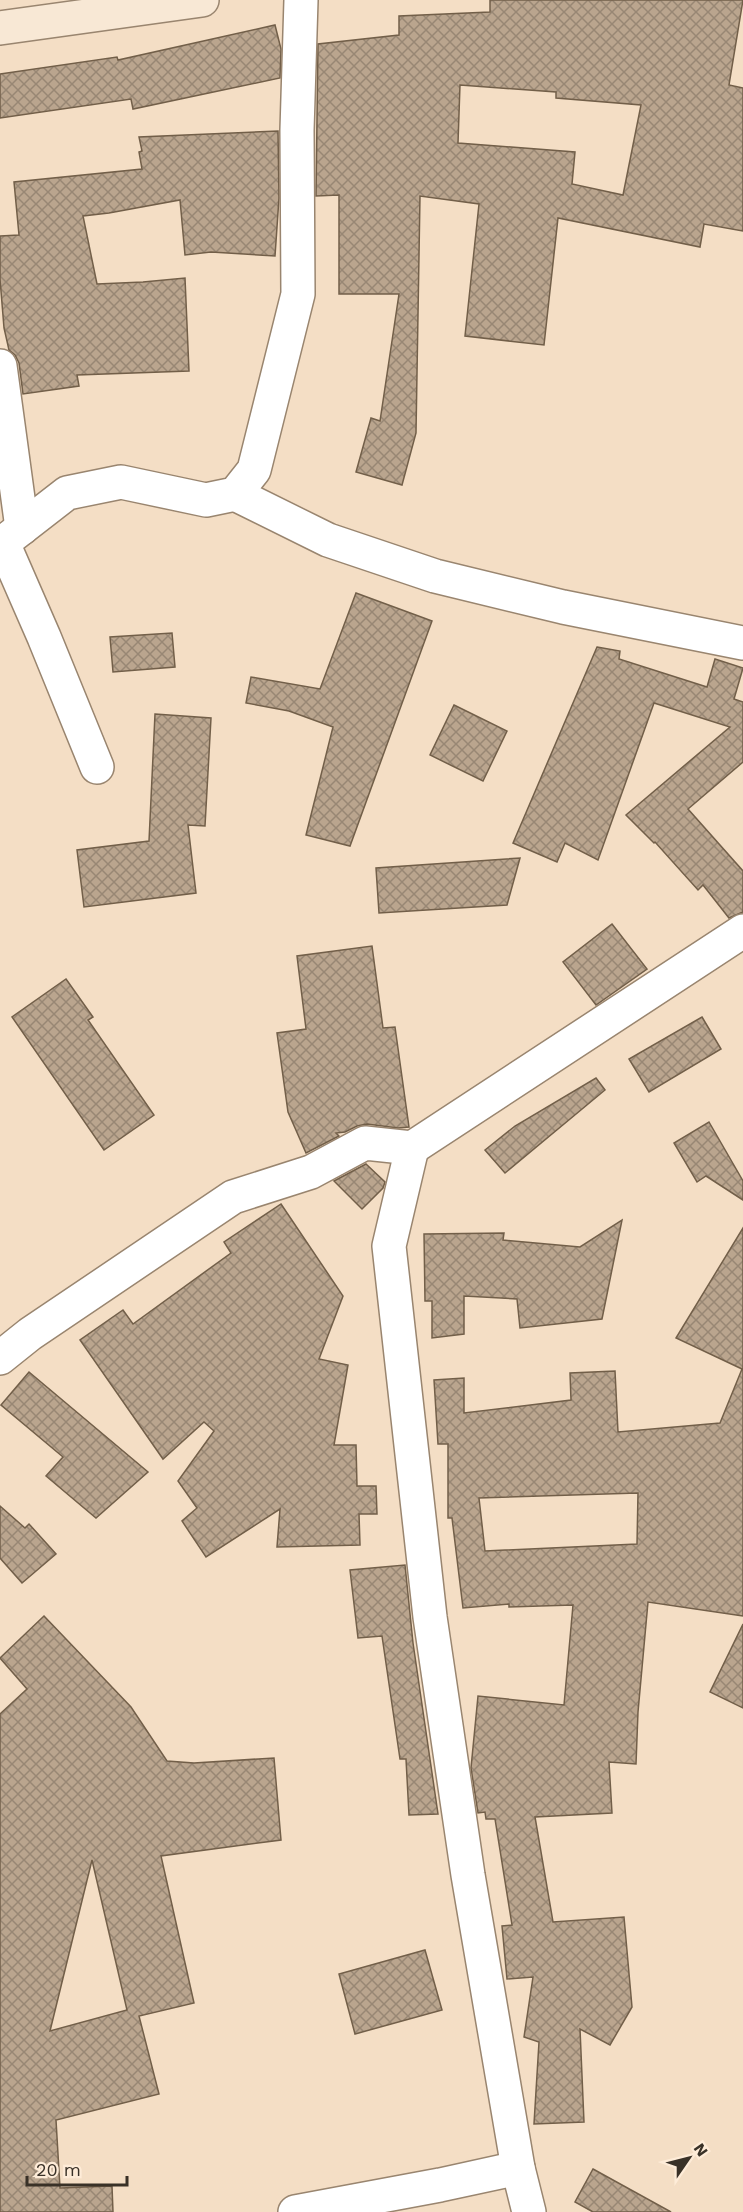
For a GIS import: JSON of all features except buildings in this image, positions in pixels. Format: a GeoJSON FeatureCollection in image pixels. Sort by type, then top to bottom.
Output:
{"type":"FeatureCollection","features":[{"type":"Feature","properties":{"kind":"main road"},"geometry":{"type":"LineString","coordinates":[[0,28],[202,0]]}},
{"type":"Feature","properties":{"kind":"street"},"geometry":{"type":"LineString","coordinates":[[236,494],[254,470],[298,294],[297,130],[301,0]]}},
{"type":"Feature","properties":{"kind":"street"},"geometry":{"type":"LineString","coordinates":[[0,366],[8,539],[44,637],[97,767]]}},
{"type":"Feature","properties":{"kind":"street"},"geometry":{"type":"LineString","coordinates":[[8,539],[67,493],[122,482],[207,500],[236,494],[328,540],[435,576],[563,607],[743,643]]}},
{"type":"Feature","properties":{"kind":"street"},"geometry":{"type":"LineString","coordinates":[[0,1359],[30,1334],[233,1197],[311,1172],[365,1143],[412,1148],[743,931]]}},
{"type":"Feature","properties":{"kind":"street"},"geometry":{"type":"LineString","coordinates":[[412,1148],[389,1246],[430,1617],[468,1875],[518,2168],[529,2212]]}},
{"type":"Feature","properties":{"kind":"street"},"geometry":{"type":"LineString","coordinates":[[295,2212],[440,2186],[518,2168]]}}]}
